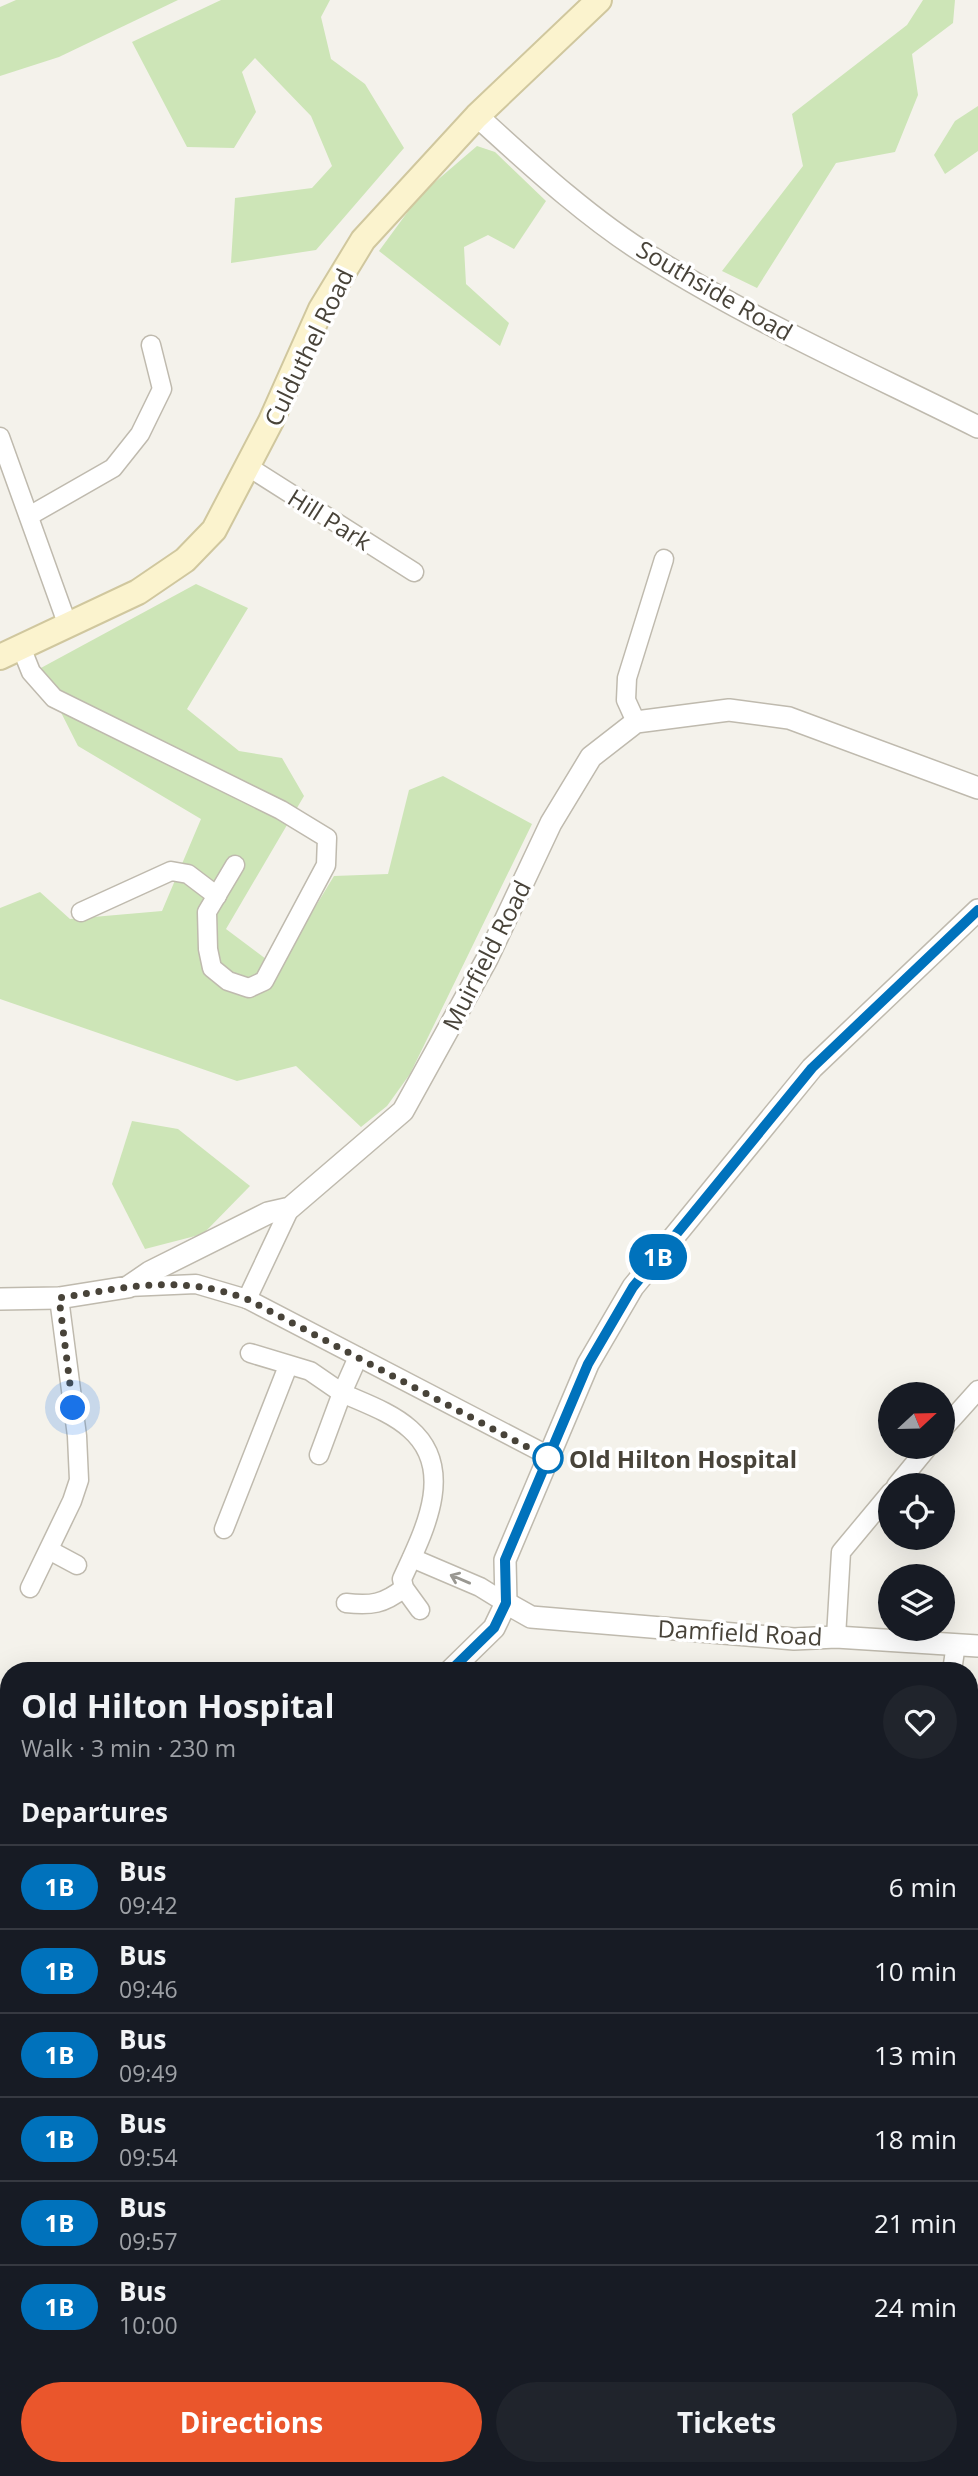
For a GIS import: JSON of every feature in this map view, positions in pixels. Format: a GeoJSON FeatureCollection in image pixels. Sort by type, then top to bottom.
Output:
{"type":"FeatureCollection","features":[{"type":"Feature","properties":{"kind":"main road","name":"Culduthel Road"},"geometry":{"type":"LineString","coordinates":[[10,652],[138,592],[185,560],[214,530],[271,421],[321,309],[363,240],[477,116],[599,0]]}},
{"type":"Feature","properties":{"kind":"street","name":"Southside Road"},"geometry":{"type":"LineString","coordinates":[[477,116],[538,172],[649,256],[764,320],[978,427]]}},
{"type":"Feature","properties":{"kind":"street"},"geometry":{"type":"LineString","coordinates":[[29,516],[113,467],[140,434],[162,389],[150,345]]}},
{"type":"Feature","properties":{"kind":"street"},"geometry":{"type":"LineString","coordinates":[[0,437],[68,626]]}},
{"type":"Feature","properties":{"kind":"street","name":"Hill Park"},"geometry":{"type":"LineString","coordinates":[[247,466],[414,572]]}},
{"type":"Feature","properties":{"kind":"street"},"geometry":{"type":"LineString","coordinates":[[664,559],[627,678],[626,700],[636,722],[729,710],[789,718],[978,788]]}},
{"type":"Feature","properties":{"kind":"street"},"geometry":{"type":"LineString","coordinates":[[10,652],[54,698],[281,810],[327,838],[326,865],[264,981],[249,988],[229,981],[212,968],[205,927],[207,912],[234,865]]}},
{"type":"Feature","properties":{"kind":"street","name":"Muirfield Road"},"geometry":{"type":"LineString","coordinates":[[0,1299],[59,1298],[128,1287],[150,1272],[268,1213],[290,1208],[404,1111],[487,959],[551,822],[591,757],[636,722]]}},
{"type":"Feature","properties":{"kind":"street"},"geometry":{"type":"LineString","coordinates":[[81,912],[171,871],[188,874],[217,896]]}},
{"type":"Feature","properties":{"kind":"street"},"geometry":{"type":"LineString","coordinates":[[459,1662],[494,1628],[506,1603],[505,1560],[588,1364],[633,1287],[812,1068],[978,910]]}},
{"type":"Feature","properties":{"kind":"street"},"geometry":{"type":"LineString","coordinates":[[247,1299],[290,1208]]}},
{"type":"Feature","properties":{"kind":"street"},"geometry":{"type":"LineString","coordinates":[[128,1287],[195,1284],[247,1299],[549,1456]]}},
{"type":"Feature","properties":{"kind":"street"},"geometry":{"type":"LineString","coordinates":[[30,1588],[79,1480],[77,1436],[59,1298]]}},
{"type":"Feature","properties":{"kind":"street"},"geometry":{"type":"LineString","coordinates":[[250,1353],[310,1371],[342,1393],[410,1429],[430,1455],[436,1483],[430,1508],[402,1579],[404,1588],[420,1610]]}},
{"type":"Feature","properties":{"kind":"street"},"geometry":{"type":"LineString","coordinates":[[319,1455],[358,1357]]}},
{"type":"Feature","properties":{"kind":"street"},"geometry":{"type":"LineString","coordinates":[[224,1528],[288,1366]]}},
{"type":"Feature","properties":{"kind":"street"},"geometry":{"type":"LineString","coordinates":[[956,1415],[978,1390]]}},
{"type":"Feature","properties":{"kind":"street"},"geometry":{"type":"LineString","coordinates":[[835,1637],[841,1552],[878,1508]]}},
{"type":"Feature","properties":{"kind":"street"},"geometry":{"type":"LineString","coordinates":[[49,1550],[77,1565]]}},
{"type":"Feature","properties":{"kind":"street"},"geometry":{"type":"LineString","coordinates":[[412,1558],[480,1587],[506,1603]]}},
{"type":"Feature","properties":{"kind":"street"},"geometry":{"type":"LineString","coordinates":[[346,1603],[372,1606],[391,1598],[404,1588]]}},
{"type":"Feature","properties":{"kind":"street","name":"Damfield Road"},"geometry":{"type":"LineString","coordinates":[[506,1603],[531,1617],[794,1639],[835,1637],[978,1646]]}},
{"type":"Feature","properties":{"kind":"street"},"geometry":{"type":"LineString","coordinates":[[953,1662],[956,1644]]}},
{"type":"Feature","properties":{"kind":"green space"},"geometry":{"type":"Polygon","coordinates":[[[16,0],[178,0],[59,57],[0,76],[0,7],[16,0]]]}},
{"type":"Feature","properties":{"kind":"green space"},"geometry":{"type":"Polygon","coordinates":[[[221,0],[330,0],[321,17],[331,59],[365,84],[404,148],[316,250],[231,263],[235,198],[312,188],[332,166],[311,116],[255,58],[242,72],[256,112],[234,148],[187,147],[132,42],[221,0]]]}},
{"type":"Feature","properties":{"kind":"green space"},"geometry":{"type":"Polygon","coordinates":[[[923,0],[955,0],[953,23],[912,54],[918,95],[895,152],[836,163],[757,288],[722,271],[803,166],[792,114],[907,25],[923,0]]]}},
{"type":"Feature","properties":{"kind":"green space"},"geometry":{"type":"Polygon","coordinates":[[[978,106],[978,151],[945,174],[934,155],[955,121],[978,106]]]}},
{"type":"Feature","properties":{"kind":"green space"},"geometry":{"type":"Polygon","coordinates":[[[477,146],[495,152],[546,201],[514,249],[488,235],[464,247],[466,284],[509,323],[500,346],[379,251],[420,195],[477,146]]]}},
{"type":"Feature","properties":{"kind":"green space"},"geometry":{"type":"Polygon","coordinates":[[[196,584],[248,608],[187,709],[239,751],[282,758],[304,796],[226,929],[278,968],[334,876],[388,874],[409,790],[443,776],[532,824],[410,1074],[387,1106],[361,1127],[296,1066],[237,1081],[0,999],[0,908],[40,892],[70,919],[162,911],[201,819],[78,746],[39,669],[196,584]]]}},
{"type":"Feature","properties":{"kind":"green space"},"geometry":{"type":"Polygon","coordinates":[[[132,1121],[178,1129],[250,1186],[203,1234],[145,1249],[112,1184],[132,1121]]]}},
{"type":"Feature","properties":{"kind":"bus line","name":"1B"},"geometry":{"type":"LineString","coordinates":[[458,1662],[494,1628],[506,1603],[505,1560],[588,1364],[633,1287],[812,1068],[978,910]]}},
{"type":"Feature","properties":{"kind":"place","name":"Old Hilton Hospital"},"geometry":{"type":"Point","coordinates":[548,1458]}},
{"type":"Feature","properties":{"kind":"route"},"geometry":{"type":"LineString","coordinates":[[73,1408],[59,1298],[128,1287],[195,1284],[247,1299],[549,1456],[548,1458]]}}]}
